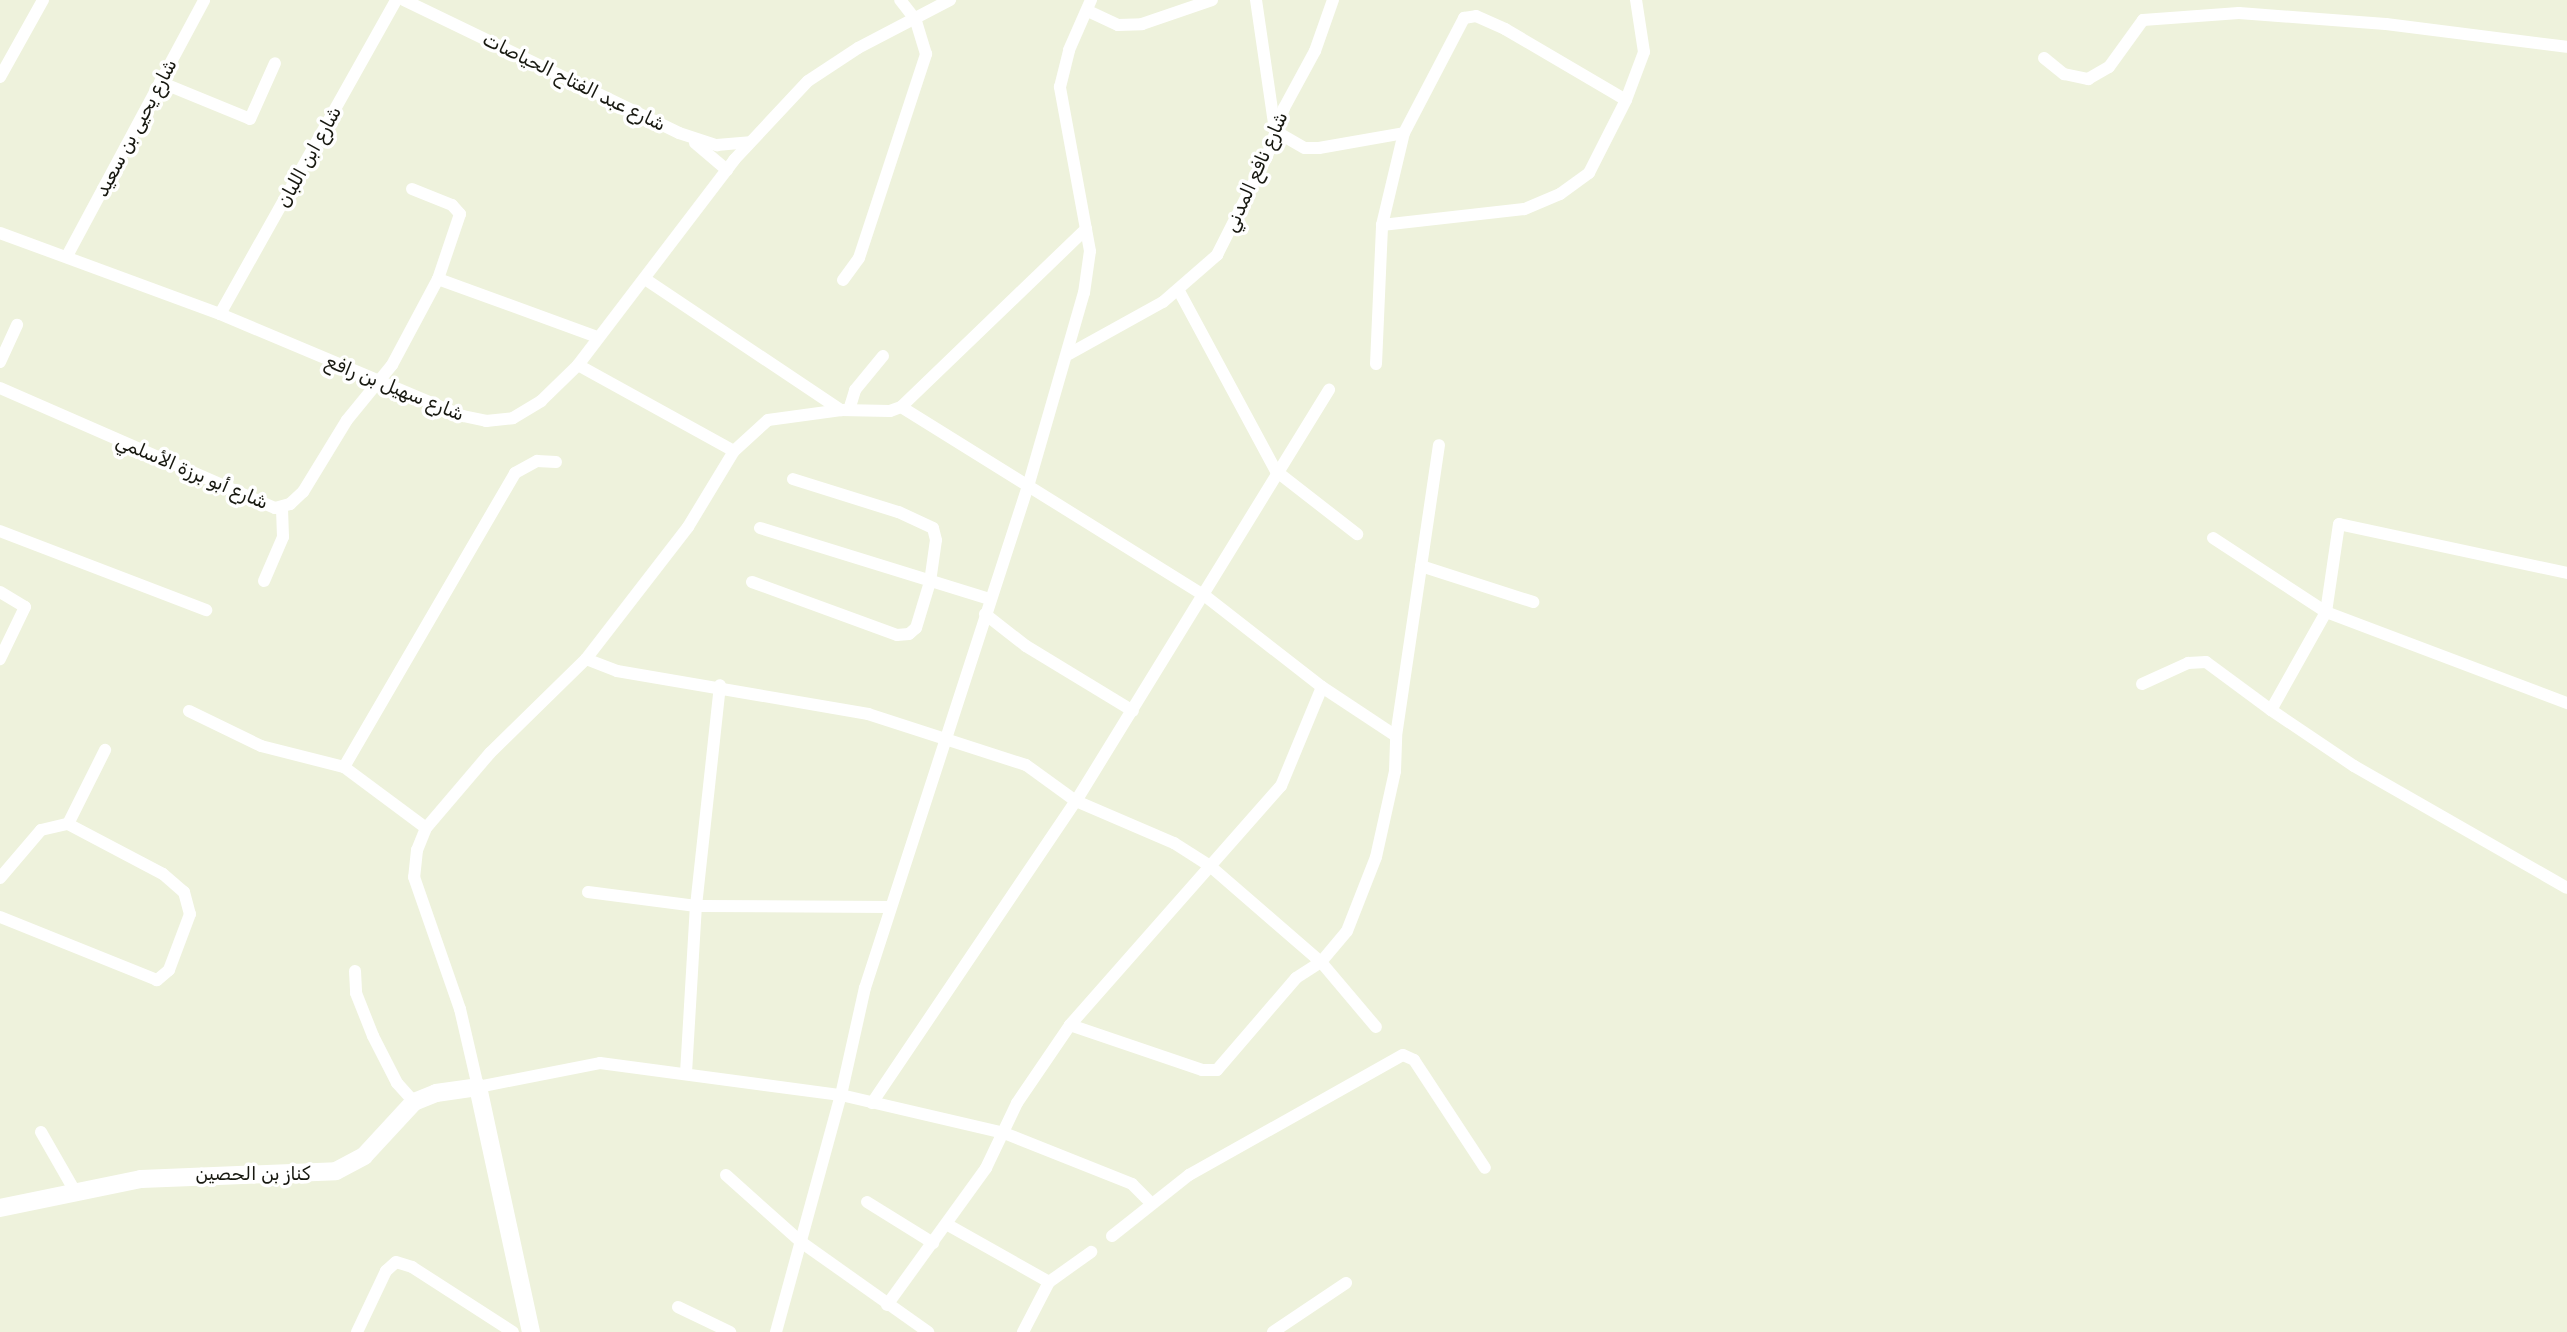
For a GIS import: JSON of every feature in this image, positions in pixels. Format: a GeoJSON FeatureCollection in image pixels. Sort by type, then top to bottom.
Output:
{"type":"FeatureCollection","features":[{"type":"Feature","properties":{"kind":"street"},"geometry":{"type":"LineString","coordinates":[[0,78],[43,0]]}},
{"type":"Feature","properties":{"kind":"street","name":"شارع يحيى بن سعيد"},"geometry":{"type":"LineString","coordinates":[[67,256],[204,0]]}},
{"type":"Feature","properties":{"kind":"street","name":"شارع ابن اللبان"},"geometry":{"type":"LineString","coordinates":[[220,314],[396,0]]}},
{"type":"Feature","properties":{"kind":"street","name":"شارع عبد الفتاح الحياصات"},"geometry":{"type":"LineString","coordinates":[[404,0],[680,133],[717,145],[750,142]]}},
{"type":"Feature","properties":{"kind":"street"},"geometry":{"type":"LineString","coordinates":[[843,280],[859,258],[923,69],[926,54],[915,19],[900,0]]}},
{"type":"Feature","properties":{"kind":"street"},"geometry":{"type":"LineString","coordinates":[[680,133],[730,165],[828,65],[950,0]]}},
{"type":"Feature","properties":{"kind":"street"},"geometry":{"type":"LineString","coordinates":[[776,1332],[841,1096],[865,988],[1029,483],[1069,354],[1090,264],[1060,88],[1069,50],[1089,6],[1118,25],[1142,24],[1212,0]]}},
{"type":"Feature","properties":{"kind":"street"},"geometry":{"type":"LineString","coordinates":[[1256,0],[1275,131],[1305,148],[1320,148],[1404,133]]}},
{"type":"Feature","properties":{"kind":"street","name":"شارع نافع المدني"},"geometry":{"type":"LineString","coordinates":[[1069,354],[1116,332],[1179,291],[1225,243],[1275,131],[1315,51],[1333,0]]}},
{"type":"Feature","properties":{"kind":"street"},"geometry":{"type":"LineString","coordinates":[[1382,225],[1524,209],[1560,194],[1589,173],[1626,100],[1644,52],[1636,0]]}},
{"type":"Feature","properties":{"kind":"street"},"geometry":{"type":"LineString","coordinates":[[2044,58],[2064,74],[2088,79],[2109,67],[2143,20],[2239,13],[2373,22],[2567,47]]}},
{"type":"Feature","properties":{"kind":"street"},"geometry":{"type":"LineString","coordinates":[[1376,364],[1382,225],[1404,133],[1468,16],[1505,29],[1626,100]]}},
{"type":"Feature","properties":{"kind":"street"},"geometry":{"type":"LineString","coordinates":[[160,82],[250,119],[275,63]]}},
{"type":"Feature","properties":{"kind":"street","name":"شارع سهيل بن رافع"},"geometry":{"type":"LineString","coordinates":[[0,233],[220,314],[471,419],[501,420],[541,401],[578,365],[730,165]]}},
{"type":"Feature","properties":{"kind":"street","name":"شارع أبو برزة الأسلمي"},"geometry":{"type":"LineString","coordinates":[[0,388],[267,507],[282,507],[303,492],[347,421],[379,382],[421,317],[438,279],[460,214],[452,205],[412,189]]}},
{"type":"Feature","properties":{"kind":"street"},"geometry":{"type":"LineString","coordinates":[[901,407],[1086,229]]}},
{"type":"Feature","properties":{"kind":"street"},"geometry":{"type":"LineString","coordinates":[[438,279],[597,337]]}},
{"type":"Feature","properties":{"kind":"street"},"geometry":{"type":"LineString","coordinates":[[645,279],[845,410]]}},
{"type":"Feature","properties":{"kind":"street"},"geometry":{"type":"LineString","coordinates":[[1179,291],[1276,471],[1357,534]]}},
{"type":"Feature","properties":{"kind":"street"},"geometry":{"type":"LineString","coordinates":[[0,362],[17,325]]}},
{"type":"Feature","properties":{"kind":"street"},"geometry":{"type":"LineString","coordinates":[[845,410],[855,390],[883,356]]}},
{"type":"Feature","properties":{"kind":"street"},"geometry":{"type":"LineString","coordinates":[[578,365],[734,451]]}},
{"type":"Feature","properties":{"kind":"street"},"geometry":{"type":"LineString","coordinates":[[872,1103],[1076,801],[1205,596],[1276,471],[1329,389]]}},
{"type":"Feature","properties":{"kind":"street"},"geometry":{"type":"LineString","coordinates":[[531,1332],[460,1009],[414,877],[414,861],[426,828],[490,753],[586,659],[688,527],[734,451],[768,420],[845,410],[901,407],[1029,483],[1205,596],[1322,687],[1396,736]]}},
{"type":"Feature","properties":{"kind":"street"},"geometry":{"type":"LineString","coordinates":[[1070,1025],[1202,1070],[1217,1070],[1296,978],[1321,961],[1347,931],[1362,900],[1395,771],[1396,736],[1439,445]]}},
{"type":"Feature","properties":{"kind":"street"},"geometry":{"type":"LineString","coordinates":[[344,767],[515,473],[537,461],[556,462]]}},
{"type":"Feature","properties":{"kind":"street"},"geometry":{"type":"LineString","coordinates":[[752,582],[904,636],[916,628],[930,582],[936,540],[933,528],[898,512],[793,479]]}},
{"type":"Feature","properties":{"kind":"street"},"geometry":{"type":"LineString","coordinates":[[264,581],[283,537],[282,507]]}},
{"type":"Feature","properties":{"kind":"street"},"geometry":{"type":"LineString","coordinates":[[2271,710],[2326,612],[2339,524],[2567,573]]}},
{"type":"Feature","properties":{"kind":"street"},"geometry":{"type":"LineString","coordinates":[[760,528],[990,599]]}},
{"type":"Feature","properties":{"kind":"street"},"geometry":{"type":"LineString","coordinates":[[0,531],[206,610]]}},
{"type":"Feature","properties":{"kind":"street"},"geometry":{"type":"LineString","coordinates":[[2213,538],[2326,612],[2567,703]]}},
{"type":"Feature","properties":{"kind":"street"},"geometry":{"type":"LineString","coordinates":[[1421,566],[1533,602]]}},
{"type":"Feature","properties":{"kind":"street"},"geometry":{"type":"LineString","coordinates":[[0,592],[25,607],[0,659]]}},
{"type":"Feature","properties":{"kind":"street"},"geometry":{"type":"LineString","coordinates":[[985,614],[1026,646],[1133,711]]}},
{"type":"Feature","properties":{"kind":"street"},"geometry":{"type":"LineString","coordinates":[[586,659],[617,671],[719,685],[868,714],[1026,765],[1076,801],[1174,843],[1210,866],[1321,961],[1376,1027]]}},
{"type":"Feature","properties":{"kind":"street"},"geometry":{"type":"LineString","coordinates":[[2142,684],[2200,661],[2354,766],[2567,888]]}},
{"type":"Feature","properties":{"kind":"street"},"geometry":{"type":"LineString","coordinates":[[686,1073],[696,906],[719,685]]}},
{"type":"Feature","properties":{"kind":"street"},"geometry":{"type":"LineString","coordinates":[[887,1305],[948,1224],[1004,1133],[1017,1103],[1070,1025],[1281,786],[1322,687]]}},
{"type":"Feature","properties":{"kind":"street"},"geometry":{"type":"LineString","coordinates":[[189,711],[261,746],[344,767],[426,828]]}},
{"type":"Feature","properties":{"kind":"street"},"geometry":{"type":"LineString","coordinates":[[68,824],[106,750]]}},
{"type":"Feature","properties":{"kind":"street"},"geometry":{"type":"LineString","coordinates":[[0,878],[41,830],[68,824],[163,874],[184,892],[190,914],[164,976],[157,980],[136,974],[0,917]]}},
{"type":"Feature","properties":{"kind":"street"},"geometry":{"type":"LineString","coordinates":[[588,892],[696,906],[890,907]]}},
{"type":"Feature","properties":{"kind":"street"},"geometry":{"type":"LineString","coordinates":[[355,971],[356,993],[373,1037],[397,1083],[414,1102]]}},
{"type":"Feature","properties":{"kind":"street"},"geometry":{"type":"LineString","coordinates":[[1112,1236],[1150,1202],[1301,1109],[1403,1055],[1414,1060],[1485,1168]]}},
{"type":"Feature","properties":{"kind":"street"},"geometry":{"type":"LineString","coordinates":[[478,1087],[585,1063],[686,1073],[841,1096],[1004,1133],[1132,1184],[1150,1202]]}},
{"type":"Feature","properties":{"kind":"street","name":"كناز بن الحصين"},"geometry":{"type":"LineString","coordinates":[[0,1208],[118,1182],[188,1174],[290,1176],[336,1171],[364,1156],[414,1102],[436,1093],[478,1087]]}},
{"type":"Feature","properties":{"kind":"street"},"geometry":{"type":"LineString","coordinates":[[41,1132],[76,1193]]}},
{"type":"Feature","properties":{"kind":"street"},"geometry":{"type":"LineString","coordinates":[[726,1175],[801,1242],[928,1332]]}},
{"type":"Feature","properties":{"kind":"street"},"geometry":{"type":"LineString","coordinates":[[867,1202],[933,1243]]}},
{"type":"Feature","properties":{"kind":"street"},"geometry":{"type":"LineString","coordinates":[[948,1224],[1049,1282]]}},
{"type":"Feature","properties":{"kind":"street"},"geometry":{"type":"LineString","coordinates":[[1023,1332],[1049,1282],[1091,1252]]}},
{"type":"Feature","properties":{"kind":"street"},"geometry":{"type":"LineString","coordinates":[[358,1332],[386,1270],[396,1262],[412,1267],[513,1332]]}},
{"type":"Feature","properties":{"kind":"street"},"geometry":{"type":"LineString","coordinates":[[1273,1332],[1346,1283]]}},
{"type":"Feature","properties":{"kind":"street"},"geometry":{"type":"LineString","coordinates":[[678,1307],[730,1332]]}}]}
